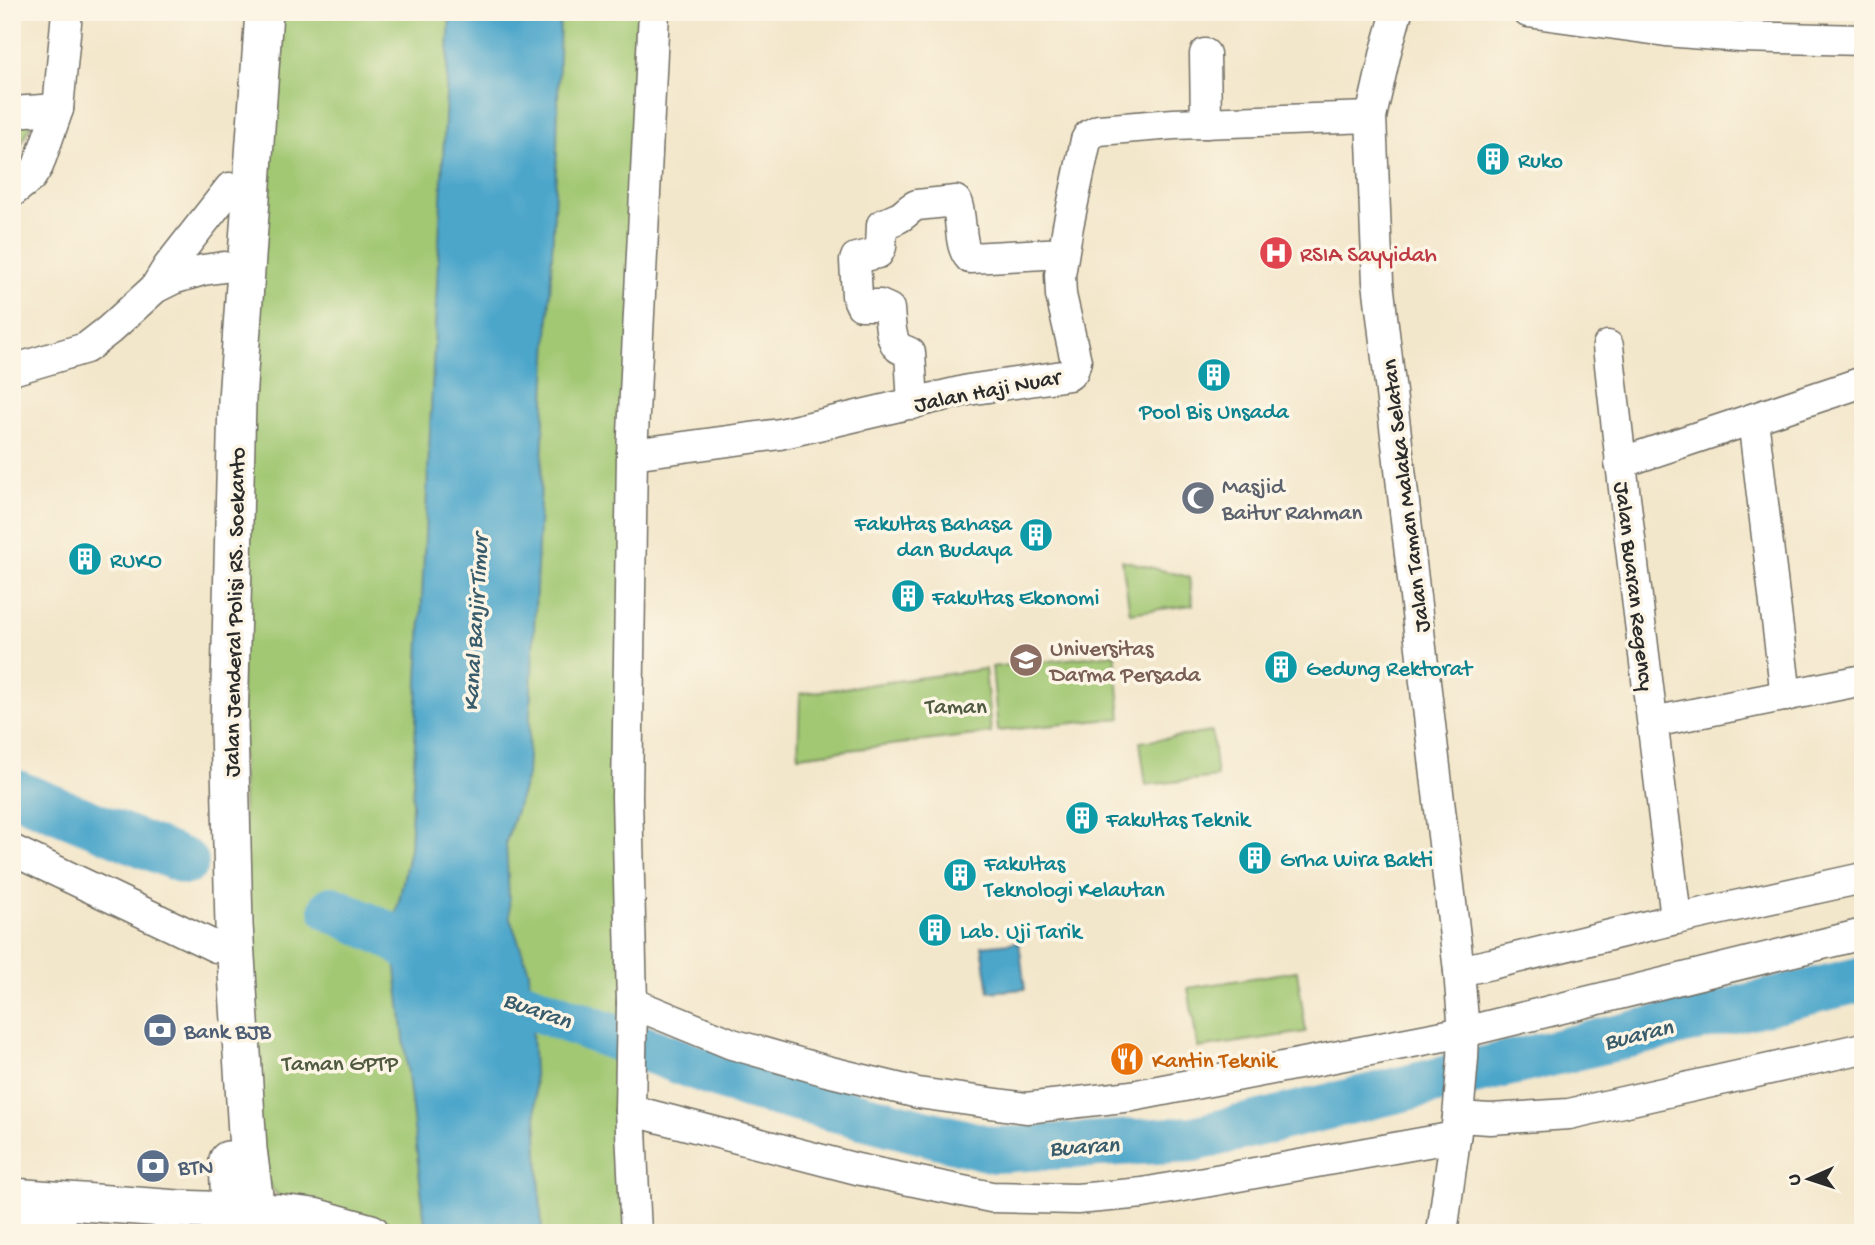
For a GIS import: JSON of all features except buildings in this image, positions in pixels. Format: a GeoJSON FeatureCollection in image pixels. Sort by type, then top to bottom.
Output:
{"type":"FeatureCollection","features":[{"type":"Feature","properties":{"kind":"main road","name":"Jalan Jenderal Polisi RS. Soekanto"},"geometry":{"type":"LineString","coordinates":[[241,12],[230,188],[214,269],[221,350],[214,503],[221,932],[243,1222]]}},
{"type":"Feature","properties":{"kind":"main road","name":"Jalan Jenderal Polisi RS. Soekanto"},"geometry":{"type":"LineString","coordinates":[[219,786],[229,726],[237,400],[264,12]]}},
{"type":"Feature","properties":{"kind":"main road","name":"Jalan Jenderal Polisi RS. Soekanto"},"geometry":{"type":"LineString","coordinates":[[221,932],[248,1149],[243,1222]]}},
{"type":"Feature","properties":{"kind":"main road"},"geometry":{"type":"LineString","coordinates":[[248,1149],[273,1190],[298,1216]]}},
{"type":"Feature","properties":{"kind":"main road"},"geometry":{"type":"LineString","coordinates":[[12,1197],[178,1209],[243,1222],[298,1216],[314,1217],[362,1230]]}},
{"type":"Feature","properties":{"kind":"main road"},"geometry":{"type":"LineString","coordinates":[[12,1227],[61,1233]]}},
{"type":"Feature","properties":{"kind":"street"},"geometry":{"type":"LineString","coordinates":[[12,192],[31,177],[38,166],[58,109],[67,12]]}},
{"type":"Feature","properties":{"kind":"street"},"geometry":{"type":"LineString","coordinates":[[636,1233],[630,1098],[632,1015],[627,797],[632,454],[654,12]]}},
{"type":"Feature","properties":{"kind":"street","name":"Jalan Taman Malaka Selatan"},"geometry":{"type":"LineString","coordinates":[[1397,12],[1371,117],[1378,282],[1459,971],[1463,1045],[1457,1121],[1441,1233]]}},
{"type":"Feature","properties":{"kind":"street"},"geometry":{"type":"LineString","coordinates":[[1528,12],[1652,29],[1741,24],[1863,40]]}},
{"type":"Feature","properties":{"kind":"street"},"geometry":{"type":"LineString","coordinates":[[1205,54],[1206,123]]}},
{"type":"Feature","properties":{"kind":"street"},"geometry":{"type":"LineString","coordinates":[[12,112],[58,109]]}},
{"type":"Feature","properties":{"kind":"street","name":"Jalan Haji Nuar"},"geometry":{"type":"LineString","coordinates":[[632,454],[780,434],[968,390],[1069,375],[1076,361],[1061,295],[1060,275],[1089,135],[1099,130],[1206,123],[1371,117]]}},
{"type":"Feature","properties":{"kind":"street"},"geometry":{"type":"LineString","coordinates":[[12,370],[86,348],[110,330],[155,288],[168,267],[230,188]]}},
{"type":"Feature","properties":{"kind":"street"},"geometry":{"type":"LineString","coordinates":[[913,404],[910,353],[896,343],[889,309],[880,305],[863,306],[859,303],[855,261],[856,258],[878,253],[881,247],[882,225],[899,218],[911,207],[951,200],[956,201],[959,209],[967,256],[975,259],[1063,253]]}},
{"type":"Feature","properties":{"kind":"street"},"geometry":{"type":"LineString","coordinates":[[155,288],[173,279],[214,269],[205,222]]}},
{"type":"Feature","properties":{"kind":"street"},"geometry":{"type":"LineString","coordinates":[[1608,346],[1620,463]]}},
{"type":"Feature","properties":{"kind":"street","name":"Jalan Buaran Regency"},"geometry":{"type":"LineString","coordinates":[[1676,919],[1620,463],[1863,382]]}},
{"type":"Feature","properties":{"kind":"street"},"geometry":{"type":"LineString","coordinates":[[1753,419],[1786,696]]}},
{"type":"Feature","properties":{"kind":"street","name":"Jalan Buaran Regency"},"geometry":{"type":"LineString","coordinates":[[1653,722],[1863,680]]}},
{"type":"Feature","properties":{"kind":"street"},"geometry":{"type":"LineString","coordinates":[[12,850],[221,932]]}},
{"type":"Feature","properties":{"kind":"street"},"geometry":{"type":"LineString","coordinates":[[1459,971],[1863,877]]}},
{"type":"Feature","properties":{"kind":"street"},"geometry":{"type":"LineString","coordinates":[[632,1015],[827,1071],[918,1093],[1026,1108],[1132,1096],[1463,1045],[1863,934]]}},
{"type":"Feature","properties":{"kind":"street"},"geometry":{"type":"LineString","coordinates":[[630,1098],[856,1169],[991,1198],[1077,1199],[1143,1193],[1457,1121],[1569,1114],[1863,1048]]}},
{"type":"Feature","properties":{"kind":"green space","name":"Taman GPTP"},"geometry":{"type":"Polygon","coordinates":[[[264,12],[654,12],[632,454],[636,1233],[371,1233],[297,1216],[273,1190],[248,1149],[237,400],[264,12]]]}},
{"type":"Feature","properties":{"kind":"green space"},"geometry":{"type":"Polygon","coordinates":[[[34,120],[12,160],[12,122],[34,120]]]}},
{"type":"Feature","properties":{"kind":"green space"},"geometry":{"type":"Polygon","coordinates":[[[1122,560],[1189,577],[1193,605],[1130,613],[1122,560]]]}},
{"type":"Feature","properties":{"kind":"green space"},"geometry":{"type":"Polygon","coordinates":[[[1115,654],[1121,718],[998,731],[992,667],[1115,654]]]}},
{"type":"Feature","properties":{"kind":"green space","name":"Taman"},"geometry":{"type":"Polygon","coordinates":[[[985,669],[991,733],[798,756],[800,694],[985,669]]]}},
{"type":"Feature","properties":{"kind":"green space"},"geometry":{"type":"Polygon","coordinates":[[[1212,732],[1217,777],[1146,785],[1140,742],[1212,732]]]}},
{"type":"Feature","properties":{"kind":"green space"},"geometry":{"type":"Polygon","coordinates":[[[1297,971],[1306,1032],[1198,1048],[1188,988],[1297,971]]]}},
{"type":"Feature","properties":{"kind":"water","name":"Kanal Banjir Timur"},"geometry":{"type":"Polygon","coordinates":[[[450,12],[560,12],[557,150],[527,776],[506,842],[510,918],[529,971],[542,1233],[426,1233],[392,934],[410,848],[450,12]]]}},
{"type":"Feature","properties":{"kind":"water"},"geometry":{"type":"Polygon","coordinates":[[[1019,942],[1025,989],[989,992],[982,946],[1019,942]]]}},
{"type":"Feature","properties":{"kind":"waterway","name":"Buaran"},"geometry":{"type":"LineString","coordinates":[[12,791],[186,862]]}},
{"type":"Feature","properties":{"kind":"waterway","name":"Buaran"},"geometry":{"type":"LineString","coordinates":[[332,909],[391,936],[456,979],[746,1086],[994,1150],[1193,1139],[1863,979]]}},
{"type":"Feature","properties":{"kind":"place","name":"Ruko"},"geometry":{"type":"Point","coordinates":[1493,159]}},
{"type":"Feature","properties":{"kind":"place","name":"RSIA Sayyidah"},"geometry":{"type":"Point","coordinates":[1276,253]}},
{"type":"Feature","properties":{"kind":"place","name":"Pool Bis Unsada"},"geometry":{"type":"Point","coordinates":[1214,375]}},
{"type":"Feature","properties":{"kind":"place","name":"Masjid Baitur Rahman"},"geometry":{"type":"Point","coordinates":[1198,498]}},
{"type":"Feature","properties":{"kind":"place","name":"Fakultas Bahasa dan Budaya"},"geometry":{"type":"Point","coordinates":[1036,535]}},
{"type":"Feature","properties":{"kind":"place","name":"RUKO"},"geometry":{"type":"Point","coordinates":[85,559]}},
{"type":"Feature","properties":{"kind":"place","name":"Fakultas Ekonomi"},"geometry":{"type":"Point","coordinates":[908,596]}},
{"type":"Feature","properties":{"kind":"place","name":"Universitas Darma Persada"},"geometry":{"type":"Point","coordinates":[1026,660]}},
{"type":"Feature","properties":{"kind":"place","name":"Gedung Rektorat"},"geometry":{"type":"Point","coordinates":[1281,667]}},
{"type":"Feature","properties":{"kind":"place","name":"Fakultas Teknik"},"geometry":{"type":"Point","coordinates":[1082,818]}},
{"type":"Feature","properties":{"kind":"place","name":"Grha Wira Bakti"},"geometry":{"type":"Point","coordinates":[1255,858]}},
{"type":"Feature","properties":{"kind":"place","name":"Fakultas Teknologi Kelautan"},"geometry":{"type":"Point","coordinates":[960,875]}},
{"type":"Feature","properties":{"kind":"place","name":"Lab. Uji Tarik"},"geometry":{"type":"Point","coordinates":[935,930]}},
{"type":"Feature","properties":{"kind":"place","name":"Bank BJB"},"geometry":{"type":"Point","coordinates":[160,1030]}},
{"type":"Feature","properties":{"kind":"place","name":"Kantin Teknik"},"geometry":{"type":"Point","coordinates":[1127,1059]}},
{"type":"Feature","properties":{"kind":"place","name":"BTN"},"geometry":{"type":"Point","coordinates":[153,1166]}}]}
